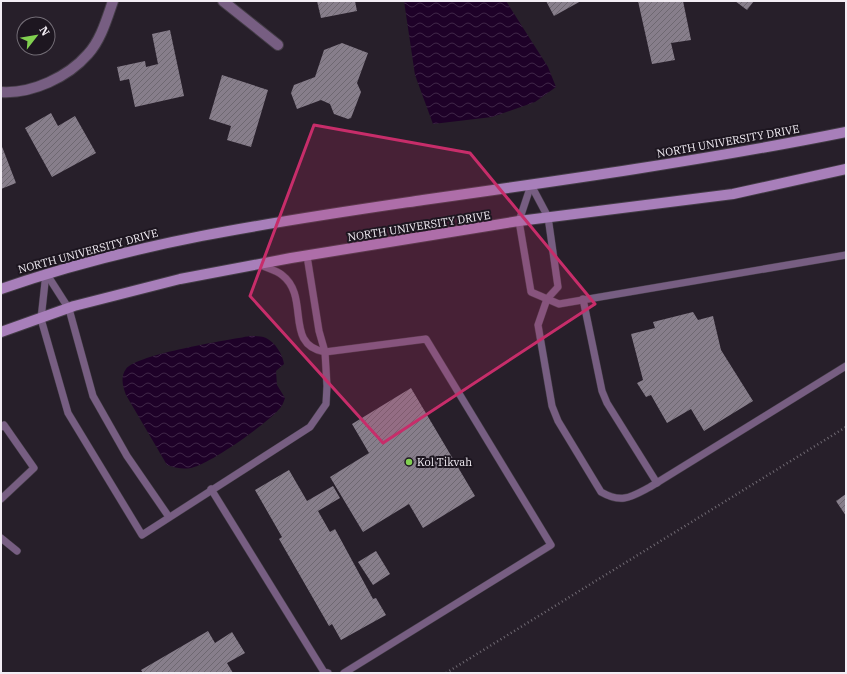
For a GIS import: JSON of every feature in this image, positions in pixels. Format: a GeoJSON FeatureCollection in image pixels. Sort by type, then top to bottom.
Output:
{"type":"FeatureCollection","features":[{"type":"Feature","properties":{"kind":"main road","name":"NORTH UNIVERSITY DRIVE"},"geometry":{"type":"LineString","coordinates":[[1,289],[46,273],[174,240],[266,223],[747,152],[846,132]]}},
{"type":"Feature","properties":{"kind":"main road","name":"NORTH UNIVERSITY DRIVE"},"geometry":{"type":"LineString","coordinates":[[1,332],[41,320],[69,309],[180,279],[259,264],[519,221],[733,194],[846,169]]}},
{"type":"Feature","properties":{"kind":"street"},"geometry":{"type":"LineString","coordinates":[[1,92],[35,88],[64,75],[89,54],[104,27],[113,1]]}},
{"type":"Feature","properties":{"kind":"street"},"geometry":{"type":"LineString","coordinates":[[223,1],[278,45]]}},
{"type":"Feature","properties":{"kind":"lane"},"geometry":{"type":"LineString","coordinates":[[531,185],[548,217],[558,287],[548,299],[538,325],[552,406],[558,421],[601,492],[612,498],[628,499],[657,483],[846,366]]}},
{"type":"Feature","properties":{"kind":"lane"},"geometry":{"type":"LineString","coordinates":[[531,185],[519,221],[531,292],[559,304],[846,255]]}},
{"type":"Feature","properties":{"kind":"lane"},"geometry":{"type":"LineString","coordinates":[[46,273],[41,320],[68,413],[142,535],[211,489],[310,427],[326,404],[327,386],[325,352],[319,331],[307,256]]}},
{"type":"Feature","properties":{"kind":"lane"},"geometry":{"type":"LineString","coordinates":[[259,264],[282,275],[291,287],[296,295],[301,334],[307,346],[316,351],[325,352],[426,339],[551,545],[344,673]]}},
{"type":"Feature","properties":{"kind":"lane"},"geometry":{"type":"LineString","coordinates":[[46,273],[69,309],[93,396],[127,456],[169,517]]}},
{"type":"Feature","properties":{"kind":"lane"},"geometry":{"type":"LineString","coordinates":[[583,299],[602,391],[607,404],[657,483]]}},
{"type":"Feature","properties":{"kind":"lane"},"geometry":{"type":"LineString","coordinates":[[1,427],[4,425],[34,468],[1,499]]}},
{"type":"Feature","properties":{"kind":"lane"},"geometry":{"type":"LineString","coordinates":[[211,489],[324,672],[328,673]]}},
{"type":"Feature","properties":{"kind":"lane"},"geometry":{"type":"LineString","coordinates":[[1,538],[17,552]]}},
{"type":"Feature","properties":{"kind":"path"},"geometry":{"type":"LineString","coordinates":[[446,673],[846,427]]}},
{"type":"Feature","properties":{"kind":"highlighted area"},"geometry":{"type":"Polygon","coordinates":[[[314,125],[470,153],[595,304],[383,443],[250,296],[314,125]]]}},
{"type":"Feature","properties":{"kind":"water"},"geometry":{"type":"Polygon","coordinates":[[[404,1],[506,1],[548,67],[556,87],[535,102],[492,117],[433,124],[415,75],[404,1]]]}},
{"type":"Feature","properties":{"kind":"water"},"geometry":{"type":"Polygon","coordinates":[[[250,336],[266,338],[278,349],[282,357],[284,364],[276,371],[277,385],[285,398],[283,404],[274,414],[253,431],[227,450],[203,463],[188,468],[177,468],[167,465],[126,395],[123,385],[124,372],[134,363],[164,353],[250,336]]]}},
{"type":"Feature","properties":{"kind":"building"},"geometry":{"type":"Polygon","coordinates":[[[317,1],[355,1],[357,11],[321,18],[317,1]]]}},
{"type":"Feature","properties":{"kind":"building"},"geometry":{"type":"Polygon","coordinates":[[[546,1],[581,1],[554,16],[546,1]]]}},
{"type":"Feature","properties":{"kind":"building"},"geometry":{"type":"Polygon","coordinates":[[[638,1],[683,1],[691,40],[671,43],[675,60],[652,64],[638,1]]]}},
{"type":"Feature","properties":{"kind":"building"},"geometry":{"type":"Polygon","coordinates":[[[735,1],[754,1],[747,10],[735,1]]]}},
{"type":"Feature","properties":{"kind":"building"},"geometry":{"type":"Polygon","coordinates":[[[170,30],[184,96],[135,107],[129,79],[120,81],[117,67],[145,61],[146,67],[158,64],[152,34],[170,30]]]}},
{"type":"Feature","properties":{"kind":"building"},"geometry":{"type":"Polygon","coordinates":[[[342,43],[368,53],[357,83],[361,92],[351,118],[348,119],[334,114],[330,104],[321,100],[297,109],[291,93],[294,85],[315,77],[324,50],[342,43]]]}},
{"type":"Feature","properties":{"kind":"building"},"geometry":{"type":"Polygon","coordinates":[[[222,75],[268,90],[251,147],[227,140],[231,126],[209,119],[222,75]]]}},
{"type":"Feature","properties":{"kind":"building"},"geometry":{"type":"Polygon","coordinates":[[[51,113],[58,126],[75,116],[96,153],[52,177],[25,128],[51,113]]]}},
{"type":"Feature","properties":{"kind":"building"},"geometry":{"type":"Polygon","coordinates":[[[1,144],[16,183],[1,189],[1,144]]]}},
{"type":"Feature","properties":{"kind":"building"},"geometry":{"type":"Polygon","coordinates":[[[693,312],[698,320],[713,316],[721,350],[753,401],[704,431],[691,409],[667,423],[651,395],[646,397],[637,383],[643,380],[631,334],[655,328],[653,322],[693,312]]]}},
{"type":"Feature","properties":{"kind":"building"},"geometry":{"type":"Polygon","coordinates":[[[411,388],[475,496],[423,528],[409,504],[363,532],[330,477],[369,453],[352,424],[411,388]]]}},
{"type":"Feature","properties":{"kind":"building"},"geometry":{"type":"Polygon","coordinates":[[[289,470],[307,501],[333,486],[340,498],[318,511],[330,532],[335,529],[373,599],[376,598],[386,615],[341,640],[332,624],[329,626],[279,539],[282,537],[255,490],[289,470]]]}},
{"type":"Feature","properties":{"kind":"building"},"geometry":{"type":"Polygon","coordinates":[[[846,494],[846,516],[836,501],[846,494]]]}},
{"type":"Feature","properties":{"kind":"building"},"geometry":{"type":"Polygon","coordinates":[[[376,551],[390,574],[373,585],[358,562],[376,551]]]}},
{"type":"Feature","properties":{"kind":"building"},"geometry":{"type":"Polygon","coordinates":[[[208,631],[215,643],[232,632],[245,653],[227,663],[233,673],[143,673],[141,670],[208,631]]]}},
{"type":"Feature","properties":{"kind":"place","name":"Kol Tikvah"},"geometry":{"type":"Point","coordinates":[409,462]}}]}
